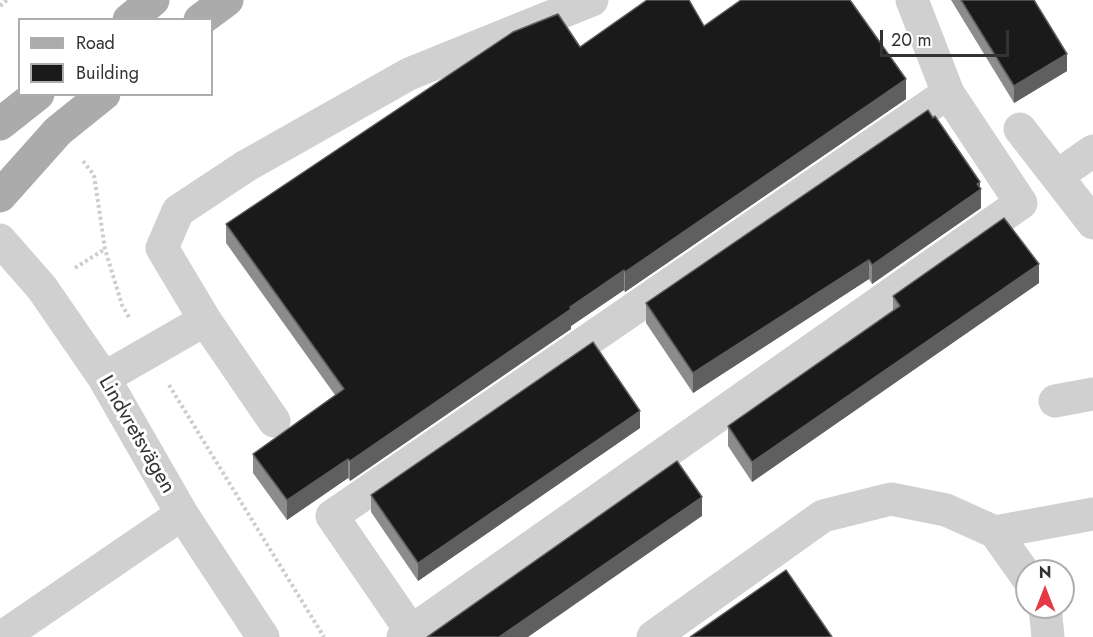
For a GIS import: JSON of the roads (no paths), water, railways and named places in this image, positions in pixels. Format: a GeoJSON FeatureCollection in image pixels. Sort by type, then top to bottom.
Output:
{"type":"FeatureCollection","features":[{"type":"Feature","properties":{"kind":"main road"},"geometry":{"type":"LineString","coordinates":[[131,18],[153,0]]}},
{"type":"Feature","properties":{"kind":"main road"},"geometry":{"type":"LineString","coordinates":[[203,18],[227,0]]}},
{"type":"Feature","properties":{"kind":"main road"},"geometry":{"type":"LineString","coordinates":[[0,124],[35,96]]}},
{"type":"Feature","properties":{"kind":"main road"},"geometry":{"type":"LineString","coordinates":[[0,196],[58,130],[101,96]]}},
{"type":"Feature","properties":{"kind":"street"},"geometry":{"type":"LineString","coordinates":[[274,421],[205,320],[162,248],[178,211],[246,166],[409,74],[592,0]]}},
{"type":"Feature","properties":{"kind":"street"},"geometry":{"type":"LineString","coordinates":[[912,0],[948,93],[1021,203],[407,634],[332,516],[948,93]]}},
{"type":"Feature","properties":{"kind":"street"},"geometry":{"type":"LineString","coordinates":[[1020,129],[1093,223]]}},
{"type":"Feature","properties":{"kind":"street"},"geometry":{"type":"LineString","coordinates":[[1056,176],[1093,151]]}},
{"type":"Feature","properties":{"kind":"street","name":"Lindvretsvägen"},"geometry":{"type":"LineString","coordinates":[[0,240],[42,288],[104,378],[182,514],[263,637]]}},
{"type":"Feature","properties":{"kind":"street"},"geometry":{"type":"LineString","coordinates":[[104,378],[205,320]]}},
{"type":"Feature","properties":{"kind":"street"},"geometry":{"type":"LineString","coordinates":[[1055,401],[1093,394]]}},
{"type":"Feature","properties":{"kind":"street"},"geometry":{"type":"LineString","coordinates":[[653,637],[823,516],[891,499],[946,510],[995,532],[1015,560]]}},
{"type":"Feature","properties":{"kind":"street"},"geometry":{"type":"LineString","coordinates":[[2,637],[182,514]]}},
{"type":"Feature","properties":{"kind":"street"},"geometry":{"type":"LineString","coordinates":[[995,532],[1093,514]]}},
{"type":"Feature","properties":{"kind":"street"},"geometry":{"type":"LineString","coordinates":[[1046,619],[1048,637]]}}]}
